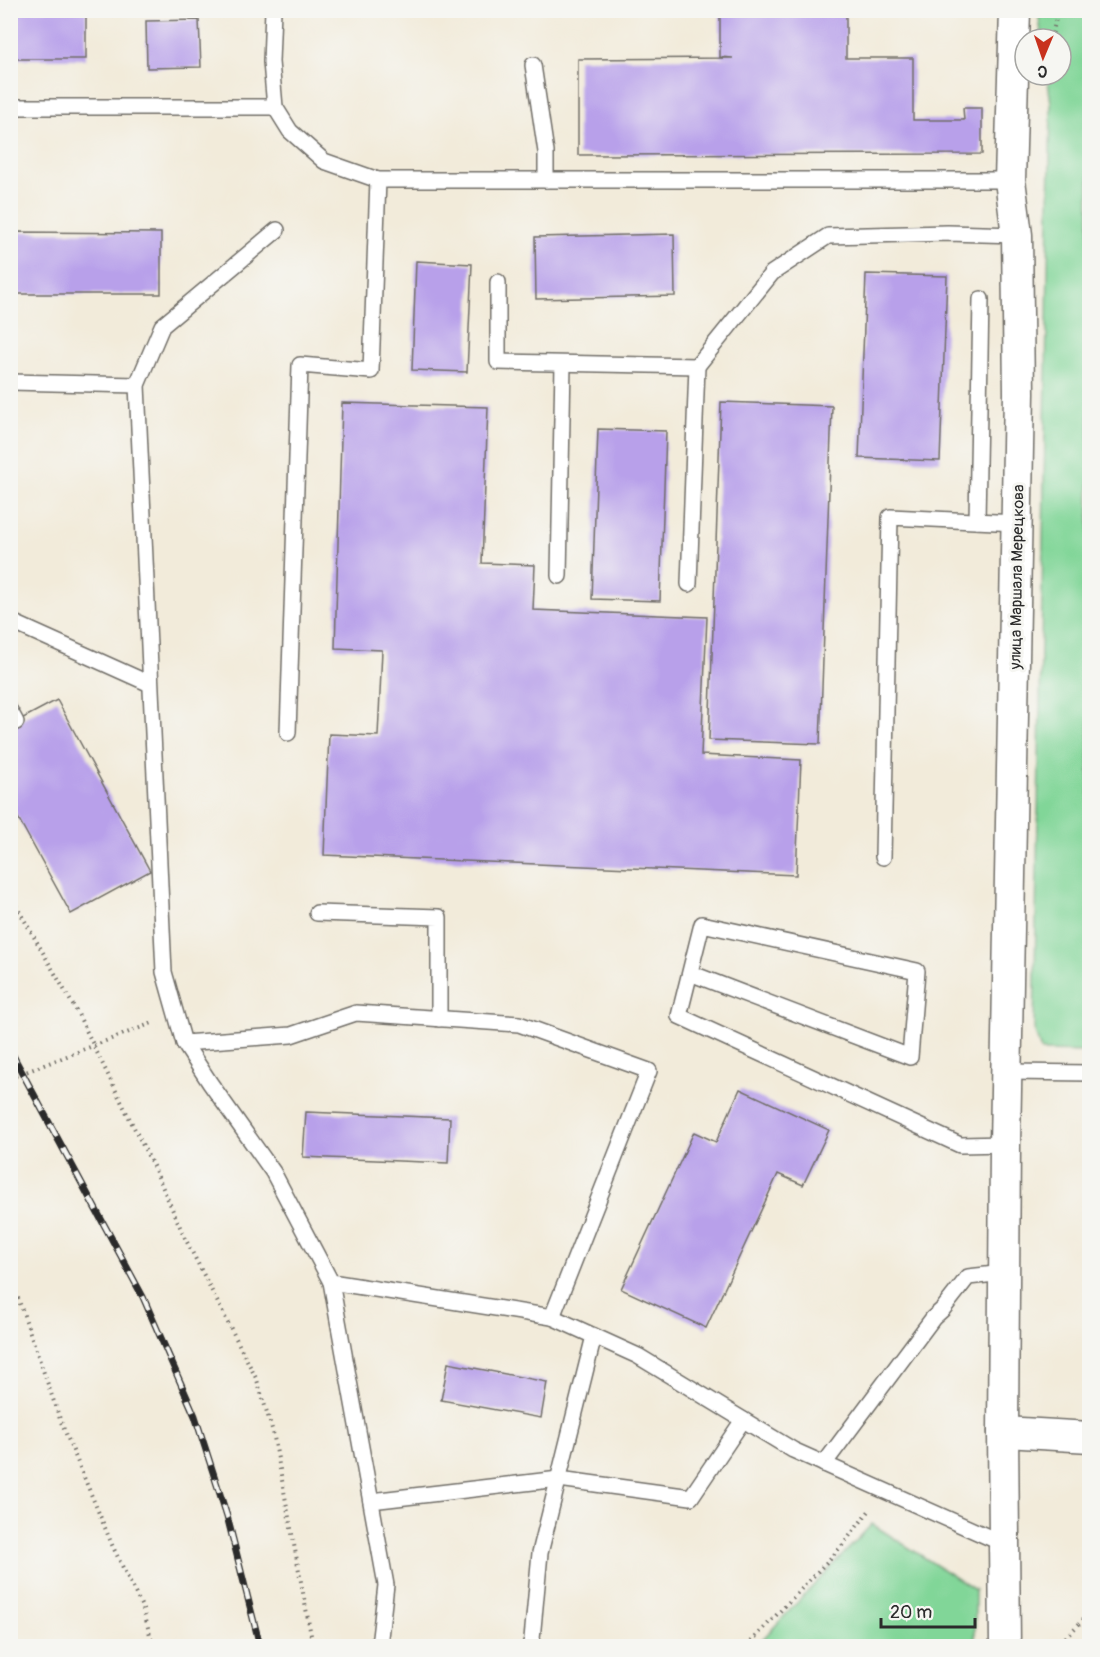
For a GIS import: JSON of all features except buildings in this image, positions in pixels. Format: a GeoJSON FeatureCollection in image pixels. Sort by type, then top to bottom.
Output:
{"type":"FeatureCollection","features":[{"type":"Feature","properties":{"kind":"street","name":"улица Маршала Мерецкова"},"geometry":{"type":"LineString","coordinates":[[1005,1647],[1003,1432],[1005,1144],[1019,393],[1017,235],[1010,180],[1015,10]]}},
{"type":"Feature","properties":{"kind":"street"},"geometry":{"type":"LineString","coordinates":[[1003,1432],[1089,1437]]}},
{"type":"Feature","properties":{"kind":"lane"},"geometry":{"type":"LineString","coordinates":[[273,10],[271,62],[275,107],[290,131],[324,161],[378,180],[1010,180]]}},
{"type":"Feature","properties":{"kind":"lane"},"geometry":{"type":"LineString","coordinates":[[533,65],[546,152],[546,180]]}},
{"type":"Feature","properties":{"kind":"lane"},"geometry":{"type":"LineString","coordinates":[[10,107],[275,107]]}},
{"type":"Feature","properties":{"kind":"lane"},"geometry":{"type":"LineString","coordinates":[[288,733],[300,365],[372,371],[378,180]]}},
{"type":"Feature","properties":{"kind":"lane"},"geometry":{"type":"LineString","coordinates":[[277,230],[162,326],[136,384],[164,972],[184,1043],[273,1172],[331,1282],[386,1585],[379,1647]]}},
{"type":"Feature","properties":{"kind":"lane"},"geometry":{"type":"LineString","coordinates":[[689,584],[697,366],[772,273],[828,236],[948,233],[1017,235]]}},
{"type":"Feature","properties":{"kind":"lane"},"geometry":{"type":"LineString","coordinates":[[498,282],[498,362],[697,366]]}},
{"type":"Feature","properties":{"kind":"lane"},"geometry":{"type":"LineString","coordinates":[[976,521],[981,299]]}},
{"type":"Feature","properties":{"kind":"lane"},"geometry":{"type":"LineString","coordinates":[[559,576],[563,364]]}},
{"type":"Feature","properties":{"kind":"lane"},"geometry":{"type":"LineString","coordinates":[[10,382],[136,384]]}},
{"type":"Feature","properties":{"kind":"lane"},"geometry":{"type":"LineString","coordinates":[[882,857],[890,518],[1017,523]]}},
{"type":"Feature","properties":{"kind":"lane"},"geometry":{"type":"LineString","coordinates":[[10,621],[150,684]]}},
{"type":"Feature","properties":{"kind":"lane"},"geometry":{"type":"LineString","coordinates":[[317,913],[439,917],[439,1019]]}},
{"type":"Feature","properties":{"kind":"lane"},"geometry":{"type":"LineString","coordinates":[[690,973],[910,1057],[917,971],[702,924],[679,1016],[960,1145],[1005,1144]]}},
{"type":"Feature","properties":{"kind":"lane"},"geometry":{"type":"LineString","coordinates":[[184,1043],[291,1035],[356,1013],[519,1024],[649,1071],[552,1317]]}},
{"type":"Feature","properties":{"kind":"lane"},"geometry":{"type":"LineString","coordinates":[[1007,1072],[1089,1074]]}},
{"type":"Feature","properties":{"kind":"lane"},"geometry":{"type":"LineString","coordinates":[[824,1464],[933,1318],[968,1277],[1004,1273]]}},
{"type":"Feature","properties":{"kind":"lane"},"geometry":{"type":"LineString","coordinates":[[331,1282],[552,1317],[638,1356],[793,1450],[1004,1544]]}},
{"type":"Feature","properties":{"kind":"lane"},"geometry":{"type":"LineString","coordinates":[[530,1647],[540,1553],[594,1336]]}},
{"type":"Feature","properties":{"kind":"lane"},"geometry":{"type":"LineString","coordinates":[[371,1501],[559,1479],[691,1497],[743,1420]]}},
{"type":"Feature","properties":{"kind":"path"},"geometry":{"type":"LineString","coordinates":[[1054,27],[1058,10]]}},
{"type":"Feature","properties":{"kind":"path"},"geometry":{"type":"LineString","coordinates":[[10,895],[78,1012],[154,1168],[185,1238],[257,1380],[273,1432],[313,1647]]}},
{"type":"Feature","properties":{"kind":"path"},"geometry":{"type":"LineString","coordinates":[[10,1078],[130,1033]]}},
{"type":"Feature","properties":{"kind":"path"},"geometry":{"type":"LineString","coordinates":[[10,1275],[61,1422],[113,1547],[143,1609],[153,1647]]}},
{"type":"Feature","properties":{"kind":"path"},"geometry":{"type":"LineString","coordinates":[[747,1647],[841,1547],[885,1491]]}},
{"type":"Feature","properties":{"kind":"path"},"geometry":{"type":"LineString","coordinates":[[1057,1647],[1089,1613]]}},
{"type":"Feature","properties":{"kind":"green space"},"geometry":{"type":"Polygon","coordinates":[[[1038,11],[1089,11],[1089,1052],[1041,1051],[1034,1029],[1051,103],[1049,87],[1073,87],[1073,27],[1040,27],[1038,11]]]}},
{"type":"Feature","properties":{"kind":"green space"},"geometry":{"type":"Polygon","coordinates":[[[872,1524],[975,1590],[975,1646],[756,1646],[872,1524]]]}},
{"type":"Feature","properties":{"kind":"railway"},"geometry":{"type":"LineString","coordinates":[[10,1050],[143,1297],[195,1416],[227,1516],[260,1646]]}}]}
